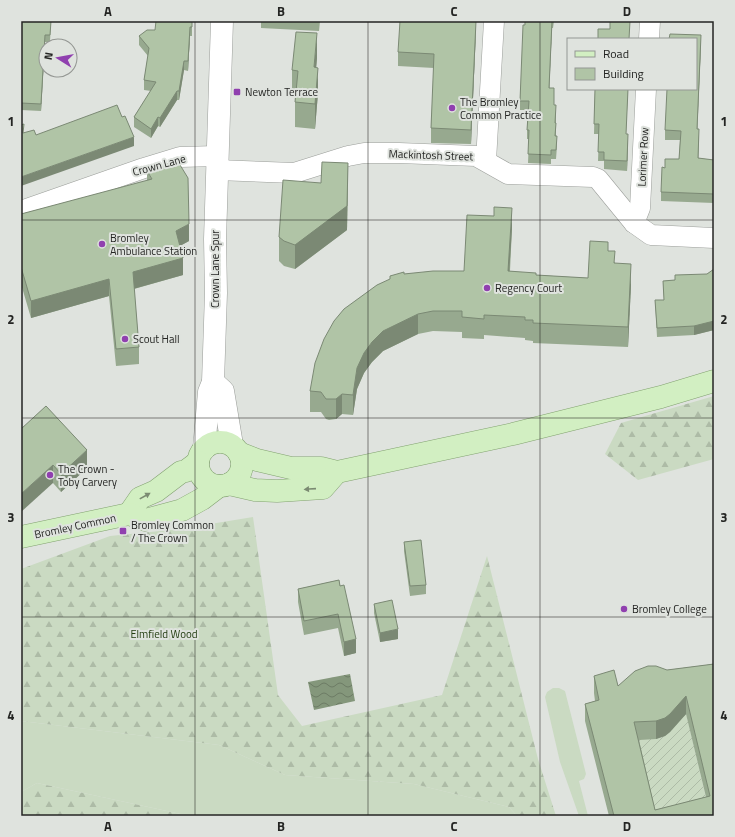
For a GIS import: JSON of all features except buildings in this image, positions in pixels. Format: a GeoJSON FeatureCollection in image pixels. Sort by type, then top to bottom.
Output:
{"type":"FeatureCollection","features":[{"type":"Feature","properties":{"kind":"main road"},"geometry":{"type":"LineString","coordinates":[[337,472],[323,488],[276,491],[255,490],[208,482],[199,472],[201,456],[210,444],[216,442],[223,442],[257,460],[292,468],[320,468],[337,472],[513,434],[661,397],[714,381]]}},
{"type":"Feature","properties":{"kind":"main road"},"geometry":{"type":"LineString","coordinates":[[224,485],[235,480],[240,472],[241,460],[235,449]]}},
{"type":"Feature","properties":{"kind":"main road","name":"Bromley Common"},"geometry":{"type":"LineString","coordinates":[[128,514],[140,498],[156,490],[181,472],[186,471],[201,456]]}},
{"type":"Feature","properties":{"kind":"main road","name":"Bromley Common"},"geometry":{"type":"LineString","coordinates":[[21,538],[128,514],[145,520],[182,510],[224,485]]}},
{"type":"Feature","properties":{"kind":"street"},"geometry":{"type":"LineString","coordinates":[[217,163],[222,21]]}},
{"type":"Feature","properties":{"kind":"street"},"geometry":{"type":"LineString","coordinates":[[486,161],[494,21]]}},
{"type":"Feature","properties":{"kind":"street"},"geometry":{"type":"LineString","coordinates":[[649,38],[650,21]]}},
{"type":"Feature","properties":{"kind":"street","name":"Lorimer Row"},"geometry":{"type":"LineString","coordinates":[[634,223],[640,208],[646,90]]}},
{"type":"Feature","properties":{"kind":"street","name":"Mackintosh Street"},"geometry":{"type":"LineString","coordinates":[[217,163],[294,173],[348,156],[364,153],[476,156],[508,174],[592,177],[598,179],[634,223],[651,235],[714,238]]}},
{"type":"Feature","properties":{"kind":"street","name":"Crown Lane"},"geometry":{"type":"LineString","coordinates":[[21,211],[180,157],[217,163]]}},
{"type":"Feature","properties":{"kind":"street","name":"Crown Lane Spur"},"geometry":{"type":"LineString","coordinates":[[201,456],[209,392],[213,382],[216,293],[215,239],[217,163]]}},
{"type":"Feature","properties":{"kind":"street"},"geometry":{"type":"LineString","coordinates":[[213,382],[223,391],[235,449]]}},
{"type":"Feature","properties":{"kind":"green space"},"geometry":{"type":"Polygon","coordinates":[[[714,396],[714,459],[638,480],[605,454],[621,423],[714,396]]]}},
{"type":"Feature","properties":{"kind":"green space","name":"Elmfield Wood"},"geometry":{"type":"Polygon","coordinates":[[[253,517],[278,695],[302,726],[442,695],[487,556],[538,759],[556,816],[517,816],[509,807],[414,784],[285,775],[219,745],[21,721],[21,569],[110,536],[180,529],[253,517]]]}},
{"type":"Feature","properties":{"kind":"green space"},"geometry":{"type":"Polygon","coordinates":[[[553,688],[559,688],[565,691],[586,774],[584,779],[579,781],[588,816],[579,816],[560,762],[545,697],[547,692],[553,688]]]}},
{"type":"Feature","properties":{"kind":"green space"},"geometry":{"type":"Polygon","coordinates":[[[684,705],[710,814],[703,816],[653,816],[636,733],[646,737],[655,738],[668,734],[676,722],[684,705]]]}},
{"type":"Feature","properties":{"kind":"green space"},"geometry":{"type":"Polygon","coordinates":[[[21,721],[219,745],[285,775],[414,784],[509,807],[517,816],[190,816],[37,783],[21,792],[21,721]]]}},
{"type":"Feature","properties":{"kind":"green space"},"geometry":{"type":"Polygon","coordinates":[[[37,783],[190,816],[21,816],[21,792],[37,783]]]}},
{"type":"Feature","properties":{"kind":"water"},"geometry":{"type":"Polygon","coordinates":[[[350,674],[355,701],[314,710],[308,682],[350,674]]]}},
{"type":"Feature","properties":{"kind":"place","name":"Newton Terrace"},"geometry":{"type":"Point","coordinates":[237,92]}},
{"type":"Feature","properties":{"kind":"place","name":"The Bromley Common Practice"},"geometry":{"type":"Point","coordinates":[452,108]}},
{"type":"Feature","properties":{"kind":"place","name":"Bromley Ambulance Station"},"geometry":{"type":"Point","coordinates":[102,244]}},
{"type":"Feature","properties":{"kind":"place","name":"Regency Court"},"geometry":{"type":"Point","coordinates":[487,288]}},
{"type":"Feature","properties":{"kind":"place","name":"Scout Hall"},"geometry":{"type":"Point","coordinates":[125,339]}},
{"type":"Feature","properties":{"kind":"place","name":"The Crown - Toby Carvery"},"geometry":{"type":"Point","coordinates":[50,475]}},
{"type":"Feature","properties":{"kind":"place","name":"Bromley Common / The Crown"},"geometry":{"type":"Point","coordinates":[123,531]}},
{"type":"Feature","properties":{"kind":"place","name":"Bromley College"},"geometry":{"type":"Point","coordinates":[624,609]}}]}
